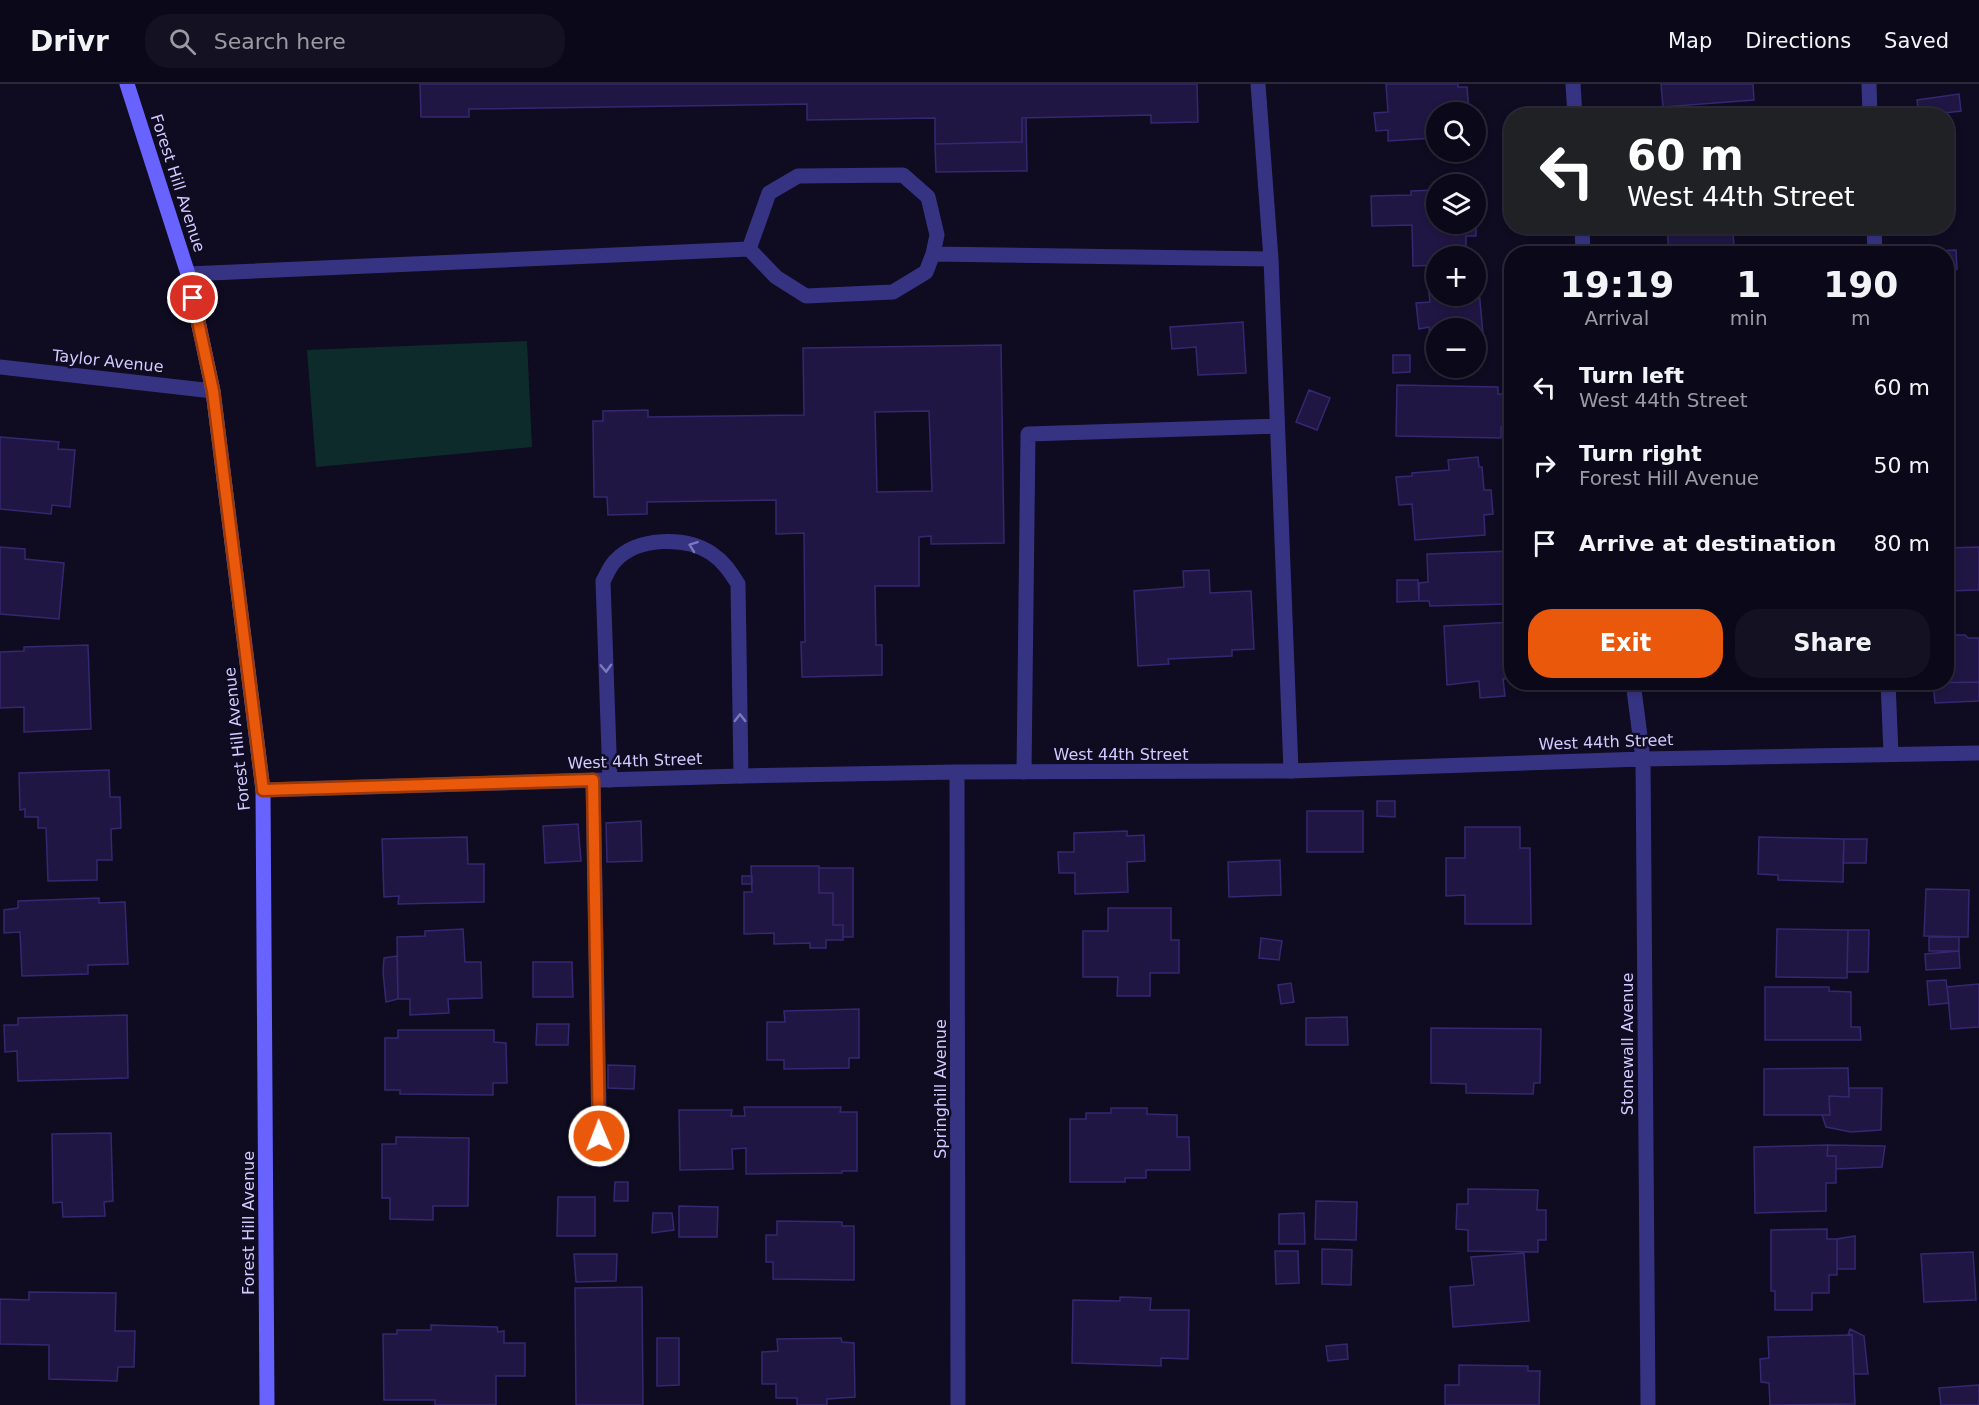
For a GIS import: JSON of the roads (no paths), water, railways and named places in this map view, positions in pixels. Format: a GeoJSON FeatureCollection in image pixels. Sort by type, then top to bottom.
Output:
{"type":"FeatureCollection","features":[{"type":"Feature","properties":{"kind":"main road","name":"Forest Hill Avenue"},"geometry":{"type":"LineString","coordinates":[[127,84],[188,274],[213,391],[263,790],[267,1405]]}},
{"type":"Feature","properties":{"kind":"street"},"geometry":{"type":"LineString","coordinates":[[1258,84],[1270,259],[1291,771]]}},
{"type":"Feature","properties":{"kind":"street"},"geometry":{"type":"LineString","coordinates":[[1573,84],[1574,108]]}},
{"type":"Feature","properties":{"kind":"street"},"geometry":{"type":"LineString","coordinates":[[1869,84],[1870,108]]}},
{"type":"Feature","properties":{"kind":"street"},"geometry":{"type":"LineString","coordinates":[[188,274],[749,249],[776,277],[806,296],[893,292],[926,272],[937,235],[928,197],[903,175],[798,176],[769,193],[749,249]]}},
{"type":"Feature","properties":{"kind":"street"},"geometry":{"type":"LineString","coordinates":[[933,254],[1270,259]]}},
{"type":"Feature","properties":{"kind":"street","name":"Taylor Avenue"},"geometry":{"type":"LineString","coordinates":[[0,367],[213,391]]}},
{"type":"Feature","properties":{"kind":"street"},"geometry":{"type":"LineString","coordinates":[[1023,772],[1028,434],[1277,426]]}},
{"type":"Feature","properties":{"kind":"street"},"geometry":{"type":"LineString","coordinates":[[610,780],[603,581],[615,560],[636,547],[657,541],[683,542],[710,552],[727,566],[738,584],[741,776]]}},
{"type":"Feature","properties":{"kind":"street","name":"Stonewall Avenue"},"geometry":{"type":"LineString","coordinates":[[1634,690],[1643,759],[1648,1405]]}},
{"type":"Feature","properties":{"kind":"street"},"geometry":{"type":"LineString","coordinates":[[1888,690],[1891,754]]}},
{"type":"Feature","properties":{"kind":"street","name":"West 44th Street"},"geometry":{"type":"LineString","coordinates":[[263,790],[741,776],[957,772],[1291,771],[1643,759],[1979,754]]}},
{"type":"Feature","properties":{"kind":"street","name":"Springhill Avenue"},"geometry":{"type":"LineString","coordinates":[[957,772],[958,1405]]}},
{"type":"Feature","properties":{"kind":"street"},"geometry":{"type":"LineString","coordinates":[[593,780],[600,1160]]}}]}
